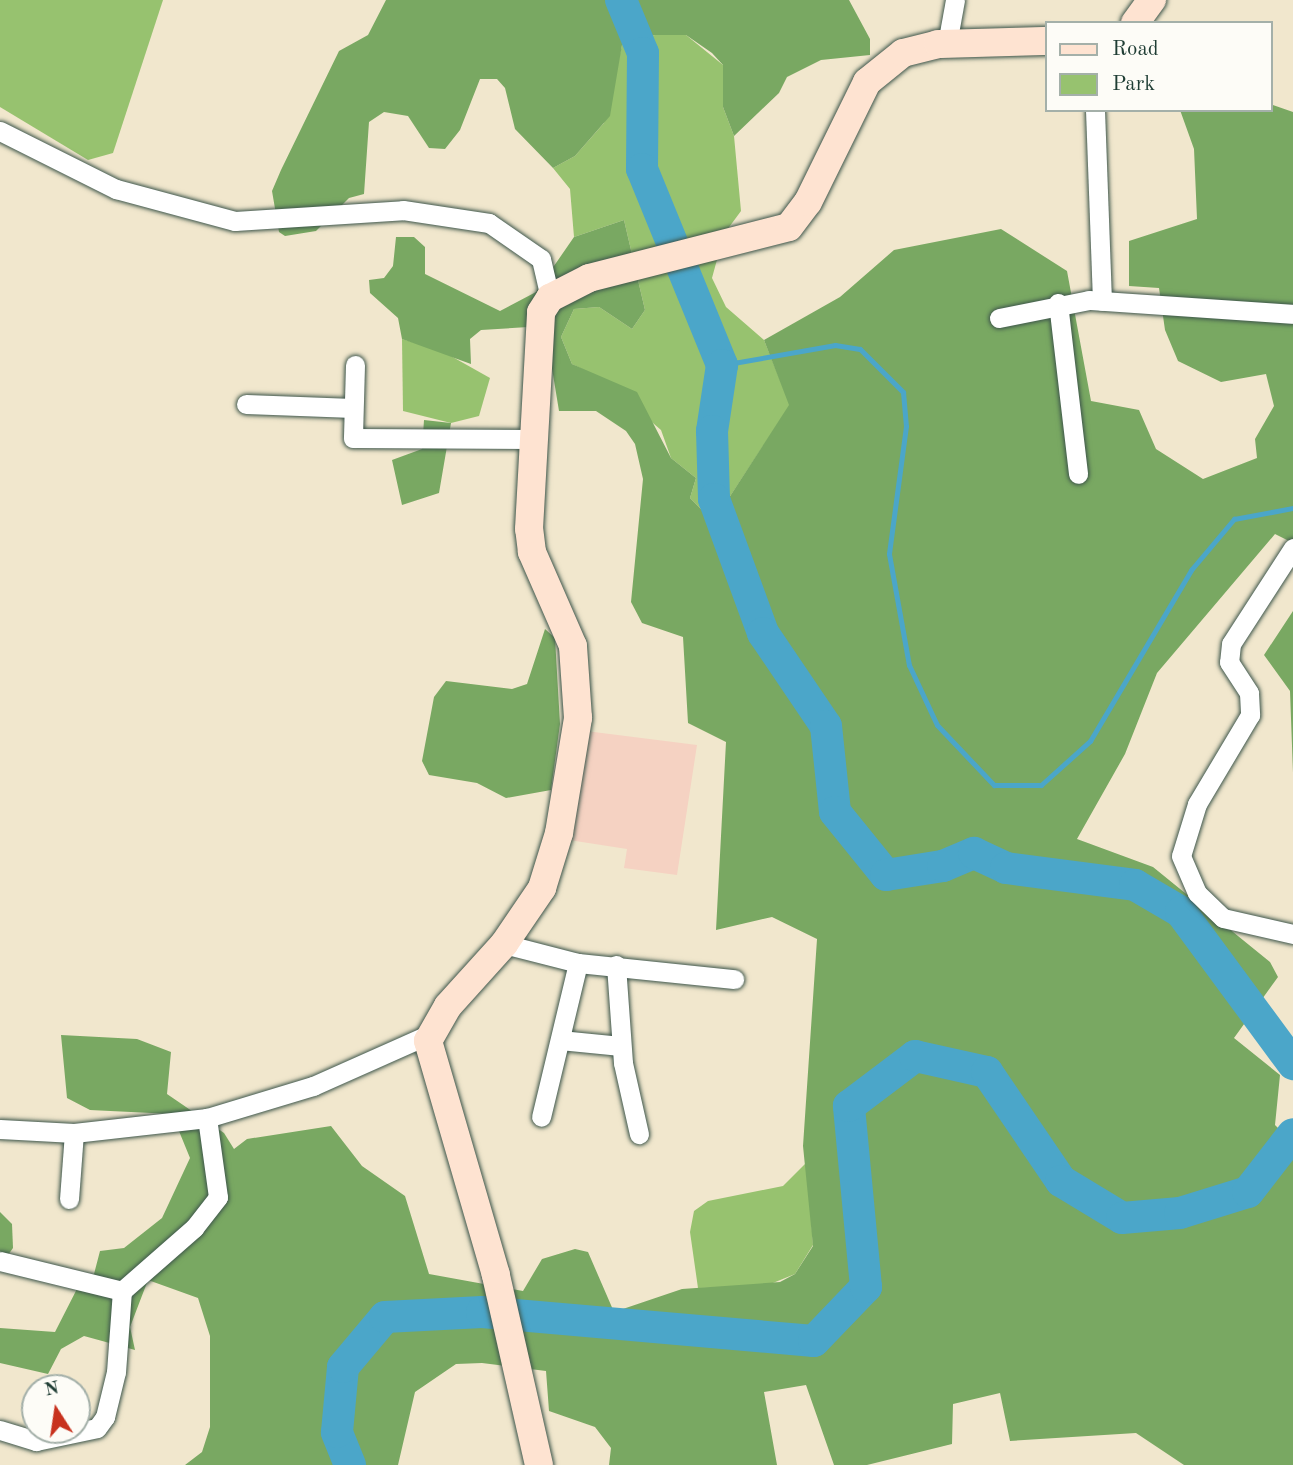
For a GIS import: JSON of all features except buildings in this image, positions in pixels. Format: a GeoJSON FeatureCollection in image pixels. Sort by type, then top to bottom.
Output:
{"type":"FeatureCollection","features":[{"type":"Feature","properties":{"kind":"main road"},"geometry":{"type":"LineString","coordinates":[[1136,21],[1152,0]]}},
{"type":"Feature","properties":{"kind":"main road"},"geometry":{"type":"LineString","coordinates":[[538,1465],[496,1275],[430,1034],[530,911],[551,864],[578,718],[573,646],[532,552],[531,439],[536,334],[550,298],[589,278],[645,267],[779,233],[798,218],[843,121],[880,69],[903,53],[947,44],[1044,41]]}},
{"type":"Feature","properties":{"kind":"street"},"geometry":{"type":"LineString","coordinates":[[947,44],[955,0]]}},
{"type":"Feature","properties":{"kind":"street"},"geometry":{"type":"LineString","coordinates":[[1095,112],[1102,301]]}},
{"type":"Feature","properties":{"kind":"street"},"geometry":{"type":"LineString","coordinates":[[0,131],[116,189],[236,221],[403,210],[489,223],[541,259],[550,298]]}},
{"type":"Feature","properties":{"kind":"street"},"geometry":{"type":"LineString","coordinates":[[999,318],[1058,303],[1102,301],[1293,314]]}},
{"type":"Feature","properties":{"kind":"street"},"geometry":{"type":"LineString","coordinates":[[1058,303],[1078,474]]}},
{"type":"Feature","properties":{"kind":"street"},"geometry":{"type":"LineString","coordinates":[[355,365],[355,439],[531,439]]}},
{"type":"Feature","properties":{"kind":"street"},"geometry":{"type":"LineString","coordinates":[[246,404],[354,408]]}},
{"type":"Feature","properties":{"kind":"street"},"geometry":{"type":"LineString","coordinates":[[1293,548],[1231,644],[1229,662],[1249,693],[1250,715],[1196,804],[1181,856],[1197,893],[1223,918],[1293,934]]}},
{"type":"Feature","properties":{"kind":"street"},"geometry":{"type":"LineString","coordinates":[[505,944],[578,963],[734,979]]}},
{"type":"Feature","properties":{"kind":"street"},"geometry":{"type":"LineString","coordinates":[[541,1117],[578,963]]}},
{"type":"Feature","properties":{"kind":"street"},"geometry":{"type":"LineString","coordinates":[[616,965],[621,1045],[639,1134]]}},
{"type":"Feature","properties":{"kind":"street"},"geometry":{"type":"LineString","coordinates":[[0,1129],[74,1133],[207,1118],[313,1086],[430,1034]]}},
{"type":"Feature","properties":{"kind":"street"},"geometry":{"type":"LineString","coordinates":[[560,1040],[621,1045]]}},
{"type":"Feature","properties":{"kind":"street"},"geometry":{"type":"LineString","coordinates":[[0,1430],[36,1441],[97,1428],[116,1372],[122,1291],[194,1228],[218,1197],[207,1118]]}},
{"type":"Feature","properties":{"kind":"street"},"geometry":{"type":"LineString","coordinates":[[69,1199],[74,1133]]}},
{"type":"Feature","properties":{"kind":"street"},"geometry":{"type":"LineString","coordinates":[[0,1261],[122,1291]]}},
{"type":"Feature","properties":{"kind":"shaded area"},"geometry":{"type":"Polygon","coordinates":[[[586,731],[697,745],[677,875],[624,868],[627,849],[569,840],[586,731]]]}},
{"type":"Feature","properties":{"kind":"green space"},"geometry":{"type":"Polygon","coordinates":[[[0,0],[163,0],[113,153],[88,160],[0,107],[0,0]]]}},
{"type":"Feature","properties":{"kind":"green space"},"geometry":{"type":"Polygon","coordinates":[[[386,0],[849,0],[870,39],[870,55],[821,60],[787,77],[779,93],[734,136],[723,107],[723,65],[712,53],[686,35],[655,35],[622,45],[610,116],[575,156],[553,168],[515,129],[505,88],[497,79],[480,79],[460,130],[445,149],[429,148],[408,116],[384,112],[369,122],[364,194],[349,198],[316,231],[285,236],[279,232],[272,191],[339,51],[368,35],[386,0]]]}},
{"type":"Feature","properties":{"kind":"green space"},"geometry":{"type":"Polygon","coordinates":[[[655,35],[686,35],[723,65],[723,107],[734,136],[741,211],[724,234],[712,278],[726,307],[764,340],[790,405],[723,507],[702,510],[690,498],[696,478],[671,458],[661,430],[602,379],[572,364],[561,337],[574,309],[599,307],[632,329],[645,310],[624,220],[574,237],[570,189],[553,168],[575,156],[604,123],[622,45],[655,35]]]}},
{"type":"Feature","properties":{"kind":"green space"},"geometry":{"type":"Polygon","coordinates":[[[1272,105],[1293,112],[1293,543],[1275,534],[1157,673],[1125,754],[1077,839],[1153,867],[1270,962],[1278,977],[1234,1038],[1280,1075],[1275,1125],[1293,1143],[1293,1465],[1184,1465],[1136,1433],[1010,1441],[1000,1393],[953,1404],[952,1444],[867,1465],[834,1465],[806,1385],[764,1392],[777,1465],[609,1465],[611,1448],[595,1427],[549,1411],[546,1371],[482,1363],[456,1364],[415,1392],[398,1465],[185,1465],[202,1452],[210,1427],[210,1336],[198,1298],[148,1280],[130,1327],[135,1350],[84,1336],[61,1349],[48,1374],[0,1363],[0,1328],[55,1332],[81,1281],[94,1274],[100,1251],[124,1248],[162,1218],[190,1158],[172,1114],[90,1110],[67,1098],[61,1035],[137,1039],[171,1052],[167,1094],[224,1133],[234,1149],[247,1139],[331,1126],[362,1166],[405,1196],[429,1274],[523,1291],[542,1259],[575,1249],[588,1252],[614,1312],[682,1289],[780,1282],[795,1274],[813,1246],[803,1146],[817,939],[772,917],[716,930],[726,742],[688,723],[683,637],[642,623],[631,602],[643,479],[635,444],[626,431],[596,411],[559,411],[545,326],[481,330],[470,339],[471,364],[402,339],[398,318],[370,293],[369,280],[384,278],[393,266],[396,237],[414,237],[425,247],[425,274],[500,311],[536,292],[574,237],[624,220],[645,310],[632,329],[599,307],[574,309],[561,337],[572,364],[637,392],[671,458],[696,478],[690,498],[702,510],[723,507],[789,405],[764,340],[840,297],[894,250],[1001,229],[1067,271],[1091,401],[1139,410],[1156,449],[1203,479],[1257,458],[1255,439],[1274,406],[1266,374],[1221,382],[1178,361],[1165,330],[1159,288],[1129,286],[1129,241],[1197,219],[1194,149],[1181,112],[1272,112],[1272,105]]]}},
{"type":"Feature","properties":{"kind":"green space"},"geometry":{"type":"Polygon","coordinates":[[[402,339],[442,351],[490,378],[479,416],[451,423],[403,411],[402,339]]]}},
{"type":"Feature","properties":{"kind":"green space"},"geometry":{"type":"Polygon","coordinates":[[[424,420],[451,423],[439,493],[402,505],[392,460],[422,449],[424,420]]]}},
{"type":"Feature","properties":{"kind":"green space"},"geometry":{"type":"Polygon","coordinates":[[[1293,611],[1293,773],[1290,691],[1264,655],[1293,611]]]}},
{"type":"Feature","properties":{"kind":"green space"},"geometry":{"type":"Polygon","coordinates":[[[545,629],[555,638],[560,724],[551,790],[506,798],[477,783],[429,775],[422,761],[434,697],[446,681],[512,689],[527,684],[545,629]]]}},
{"type":"Feature","properties":{"kind":"green space"},"geometry":{"type":"Polygon","coordinates":[[[807,1162],[813,1245],[795,1274],[763,1287],[698,1288],[690,1232],[694,1211],[708,1201],[783,1186],[807,1162]]]}},
{"type":"Feature","properties":{"kind":"green space"},"geometry":{"type":"Polygon","coordinates":[[[0,1212],[12,1224],[13,1248],[0,1266],[0,1212]]]}},
{"type":"Feature","properties":{"kind":"waterway"},"geometry":{"type":"LineString","coordinates":[[621,0],[643,53],[642,169],[722,365],[712,431],[714,499],[763,633],[826,726],[835,812],[886,875],[943,866],[974,853],[1006,868],[1135,885],[1181,912],[1293,1064]]}},
{"type":"Feature","properties":{"kind":"waterway"},"geometry":{"type":"LineString","coordinates":[[722,365],[835,345],[860,349],[903,392],[906,426],[889,554],[909,665],[937,725],[994,785],[1041,785],[1090,741],[1191,570],[1234,519],[1293,508]]}},
{"type":"Feature","properties":{"kind":"waterway"},"geometry":{"type":"LineString","coordinates":[[350,1465],[337,1432],[343,1367],[385,1317],[482,1312],[814,1341],[866,1287],[849,1106],[915,1056],[987,1072],[1061,1181],[1122,1218],[1180,1213],[1248,1192],[1293,1134]]}}]}
